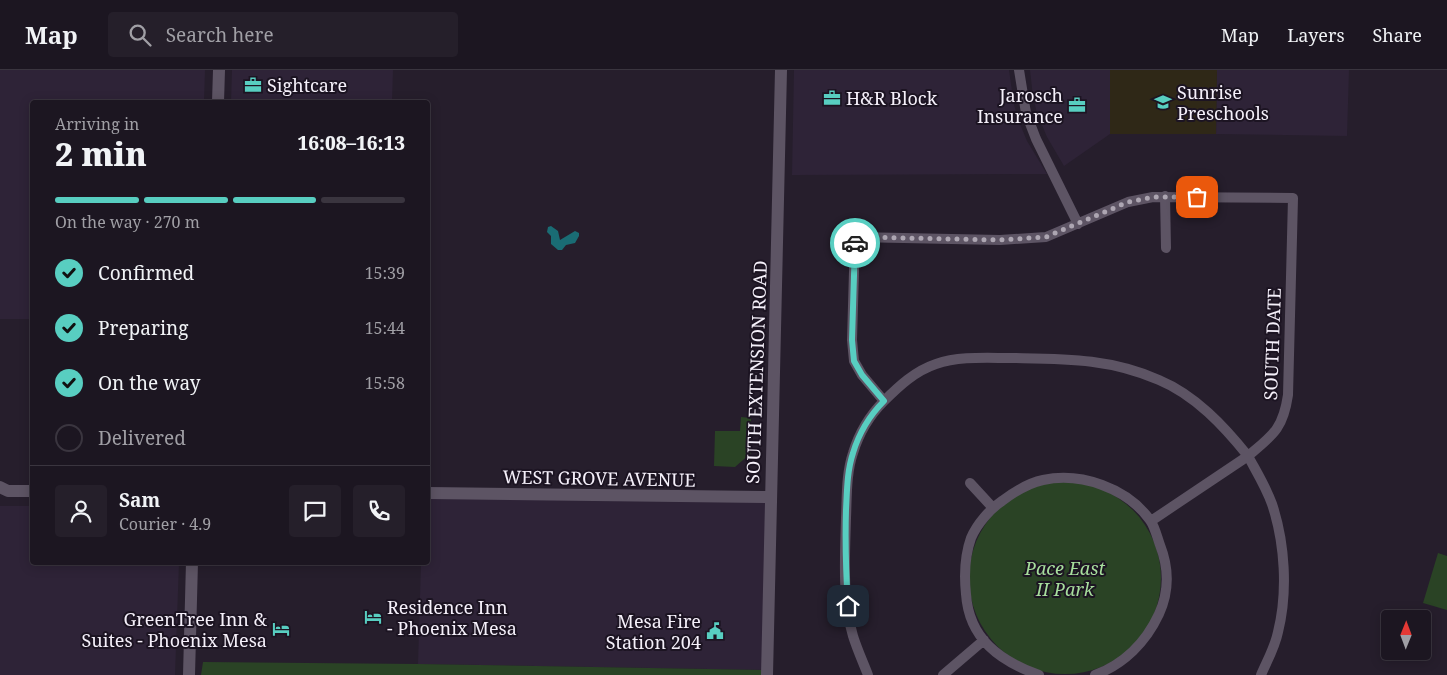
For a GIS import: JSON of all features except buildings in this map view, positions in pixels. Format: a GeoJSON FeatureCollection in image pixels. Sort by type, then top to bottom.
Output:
{"type":"FeatureCollection","features":[{"type":"Feature","properties":{"kind":"street"},"geometry":{"type":"LineString","coordinates":[[218,100],[219,70]]}},
{"type":"Feature","properties":{"kind":"street","name":"SOUTH EXTENSION ROAD"},"geometry":{"type":"LineString","coordinates":[[767,675],[782,70]]}},
{"type":"Feature","properties":{"kind":"street"},"geometry":{"type":"LineString","coordinates":[[1019,70],[1026,113],[1036,139],[1078,224]]}},
{"type":"Feature","properties":{"kind":"street"},"geometry":{"type":"LineString","coordinates":[[884,401],[862,375],[854,361],[852,340],[855,237],[1000,240],[1046,237],[1128,202],[1165,196],[1166,248]]}},
{"type":"Feature","properties":{"kind":"street","name":"SOUTH DATE"},"geometry":{"type":"LineString","coordinates":[[1151,521],[1248,456],[1272,436],[1286,411],[1288,395],[1293,198],[1165,196]]}},
{"type":"Feature","properties":{"kind":"street"},"geometry":{"type":"LineString","coordinates":[[868,675],[853,636],[848,606],[845,555],[847,481],[852,454],[862,430],[872,414],[902,382],[936,364],[976,357],[1080,359],[1107,363],[1161,380],[1186,395],[1225,428],[1248,456],[1271,502],[1278,524],[1282,550],[1284,580],[1278,633],[1261,675]]}},
{"type":"Feature","properties":{"kind":"street"},"geometry":{"type":"LineString","coordinates":[[1039,675],[1009,662],[995,653],[984,640],[972,620],[966,599],[964,577],[967,556],[972,537],[993,508],[1024,486],[1043,480],[1081,479],[1103,484],[1131,501],[1151,521],[1167,570],[1166,590],[1162,606],[1147,636],[1133,652],[1107,673],[1095,675]]}},
{"type":"Feature","properties":{"kind":"street"},"geometry":{"type":"LineString","coordinates":[[970,483],[993,508]]}},
{"type":"Feature","properties":{"kind":"street"},"geometry":{"type":"LineString","coordinates":[[3,492],[30,491]]}},
{"type":"Feature","properties":{"kind":"street","name":"WEST GROVE AVENUE"},"geometry":{"type":"LineString","coordinates":[[430,493],[770,497]]}},
{"type":"Feature","properties":{"kind":"street"},"geometry":{"type":"LineString","coordinates":[[189,675],[192,565]]}},
{"type":"Feature","properties":{"kind":"street"},"geometry":{"type":"LineString","coordinates":[[943,675],[984,640]]}},
{"type":"Feature","properties":{"kind":"shaded area"},"geometry":{"type":"Polygon","coordinates":[[[0,70],[205,70],[204,100],[30,100],[30,319],[0,319],[0,70]]]}},
{"type":"Feature","properties":{"kind":"shaded area"},"geometry":{"type":"Polygon","coordinates":[[[232,70],[393,70],[392,100],[231,100],[232,70]]]}},
{"type":"Feature","properties":{"kind":"shaded area"},"geometry":{"type":"Polygon","coordinates":[[[794,70],[1009,70],[1014,105],[1020,124],[1027,141],[1047,174],[792,175],[794,70]]]}},
{"type":"Feature","properties":{"kind":"shaded area"},"geometry":{"type":"Polygon","coordinates":[[[1030,70],[1110,70],[1110,134],[1064,166],[1047,137],[1037,113],[1030,70]]]}},
{"type":"Feature","properties":{"kind":"shaded area","name":"Sunrise Preschools"},"geometry":{"type":"Polygon","coordinates":[[[1110,70],[1217,70],[1216,134],[1110,134],[1110,70]]]}},
{"type":"Feature","properties":{"kind":"shaded area"},"geometry":{"type":"Polygon","coordinates":[[[1217,70],[1349,70],[1347,136],[1216,134],[1217,70]]]}},
{"type":"Feature","properties":{"kind":"shaded area"},"geometry":{"type":"Polygon","coordinates":[[[430,493],[770,497],[767,670],[418,664],[421,565],[430,565],[430,493]]]}},
{"type":"Feature","properties":{"kind":"shaded area"},"geometry":{"type":"Polygon","coordinates":[[[0,506],[30,506],[30,565],[179,565],[175,675],[0,675],[0,506]]]}},
{"type":"Feature","properties":{"kind":"green space"},"geometry":{"type":"Polygon","coordinates":[[[741,417],[751,418],[751,453],[735,467],[714,466],[715,431],[740,431],[741,417]]]}},
{"type":"Feature","properties":{"kind":"green space","name":"Pace East II Park"},"geometry":{"type":"Polygon","coordinates":[[[1065,482],[1084,484],[1102,489],[1118,498],[1133,510],[1145,525],[1154,541],[1159,559],[1161,578],[1159,597],[1154,615],[1145,631],[1133,646],[1118,658],[1102,667],[1084,672],[1065,674],[1046,672],[1028,667],[1012,658],[997,646],[985,631],[976,615],[971,597],[969,578],[971,559],[976,541],[985,525],[997,510],[1012,498],[1028,489],[1046,484],[1065,482]]]}},
{"type":"Feature","properties":{"kind":"green space"},"geometry":{"type":"Polygon","coordinates":[[[1438,553],[1447,556],[1447,610],[1423,603],[1438,553]]]}},
{"type":"Feature","properties":{"kind":"green space"},"geometry":{"type":"Polygon","coordinates":[[[203,662],[767,670],[767,675],[201,675],[203,662]]]}},
{"type":"Feature","properties":{"kind":"water"},"geometry":{"type":"Polygon","coordinates":[[[551,226],[558,231],[560,240],[575,231],[579,233],[579,236],[575,243],[566,245],[562,250],[558,250],[551,244],[551,236],[547,232],[548,227],[551,226]]]}},
{"type":"Feature","properties":{"kind":"way so far"},"geometry":{"type":"LineString","coordinates":[[855,243],[855,237],[1000,240],[1046,237],[1128,202],[1165,196],[1197,197]]}},
{"type":"Feature","properties":{"kind":"place","name":"Sightcare"},"geometry":{"type":"Point","coordinates":[253,85]}},
{"type":"Feature","properties":{"kind":"place","name":"H&R Block"},"geometry":{"type":"Point","coordinates":[832,98]}},
{"type":"Feature","properties":{"kind":"place","name":"Sunrise Preschools"},"geometry":{"type":"Point","coordinates":[1163,102]}},
{"type":"Feature","properties":{"kind":"place","name":"Jarosch Insurance"},"geometry":{"type":"Point","coordinates":[1077,105]}},
{"type":"Feature","properties":{"kind":"place","name":"Residence Inn - Phoenix Mesa"},"geometry":{"type":"Point","coordinates":[373,617]}},
{"type":"Feature","properties":{"kind":"place","name":"GreenTree Inn & Suites - Phoenix Mesa"},"geometry":{"type":"Point","coordinates":[281,629]}},
{"type":"Feature","properties":{"kind":"place","name":"Mesa Fire Station 204"},"geometry":{"type":"Point","coordinates":[715,631]}},
{"type":"Feature","properties":{"kind":"route"},"geometry":{"type":"LineString","coordinates":[[848,606],[845,555],[847,481],[852,454],[862,430],[872,414],[884,401],[862,375],[854,361],[852,340],[855,243]]}}]}
